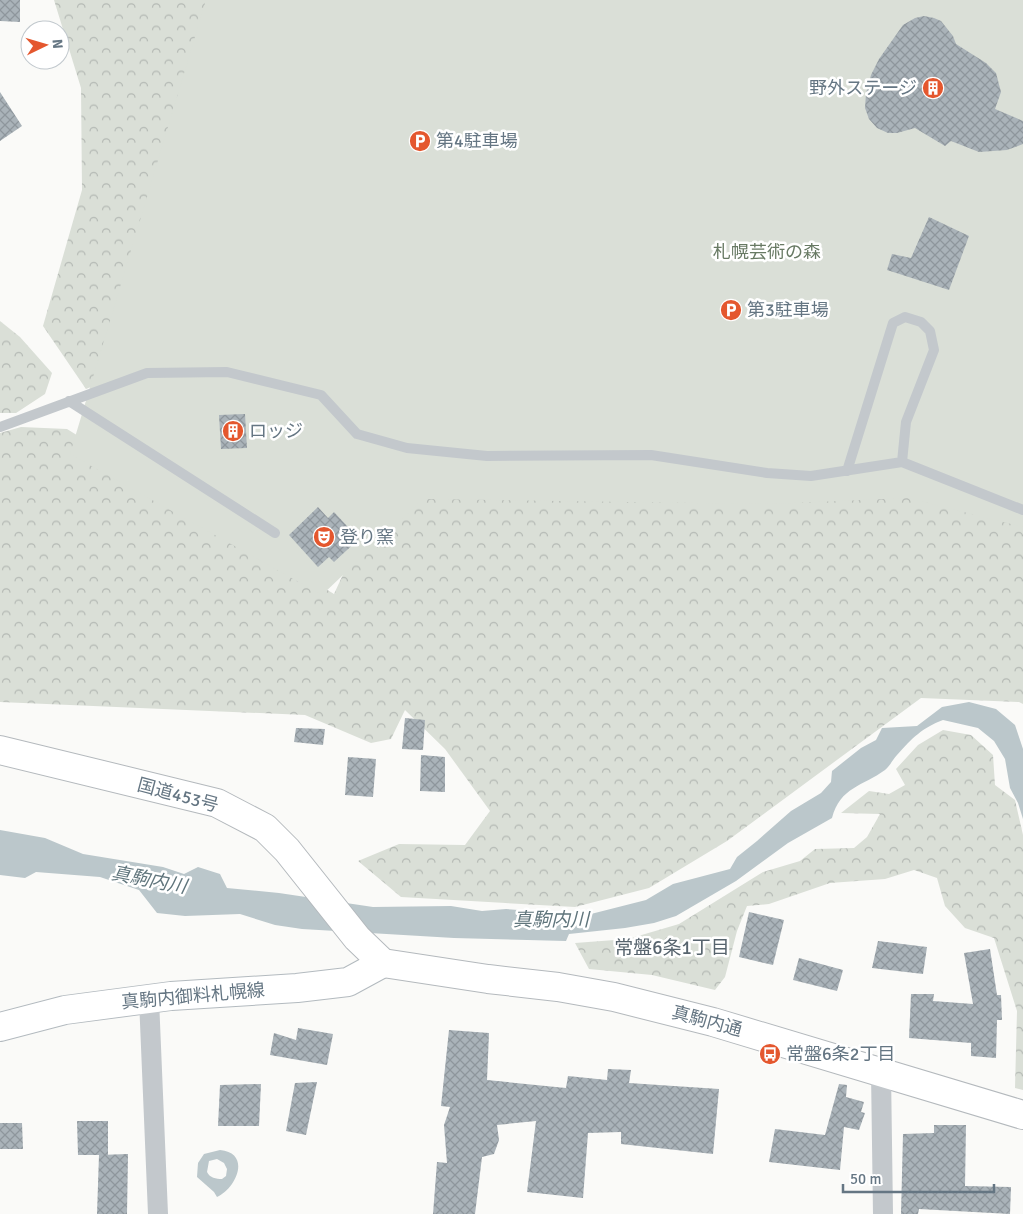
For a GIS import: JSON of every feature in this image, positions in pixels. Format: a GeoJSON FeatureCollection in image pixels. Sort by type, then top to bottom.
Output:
{"type":"FeatureCollection","features":[{"type":"Feature","properties":{"kind":"main road","name":"国道453号"},"geometry":{"type":"LineString","coordinates":[[0,750],[216,804],[265,828],[287,850],[357,938],[383,963]]}},
{"type":"Feature","properties":{"kind":"main road","name":"真駒内御料札幌線"},"geometry":{"type":"LineString","coordinates":[[0,1027],[65,1010],[171,996],[297,988],[348,982],[383,963]]}},
{"type":"Feature","properties":{"kind":"main road","name":"真駒内通"},"geometry":{"type":"LineString","coordinates":[[383,963],[488,979],[558,987],[614,997],[713,1022],[1023,1115]]}},
{"type":"Feature","properties":{"kind":"street"},"geometry":{"type":"LineString","coordinates":[[149,999],[158,1214]]}},
{"type":"Feature","properties":{"kind":"street"},"geometry":{"type":"LineString","coordinates":[[882,1072],[883,1214]]}},
{"type":"Feature","properties":{"kind":"lane"},"geometry":{"type":"LineString","coordinates":[[847,471],[893,323],[905,317],[921,322],[930,331],[934,350],[906,422],[902,462]]}},
{"type":"Feature","properties":{"kind":"lane"},"geometry":{"type":"LineString","coordinates":[[0,427],[147,373],[227,372],[321,395],[357,434],[407,448],[487,456],[651,454],[767,473],[811,476],[902,462],[1023,510]]}},
{"type":"Feature","properties":{"kind":"lane"},"geometry":{"type":"LineString","coordinates":[[70,401],[275,533]]}},
{"type":"Feature","properties":{"kind":"green space"},"geometry":{"type":"Polygon","coordinates":[[[54,0],[236,0],[148,364],[86,389],[43,326],[82,190],[81,88],[70,52],[70,20],[60,20],[54,0]]]}},
{"type":"Feature","properties":{"kind":"green space","name":"札幌芸術の森"},"geometry":{"type":"Polygon","coordinates":[[[206,0],[1023,0],[1023,527],[908,498],[771,504],[423,499],[322,595],[70,454],[206,0]]]}},
{"type":"Feature","properties":{"kind":"green space"},"geometry":{"type":"Polygon","coordinates":[[[0,321],[20,337],[52,373],[45,394],[16,413],[0,413],[0,321]]]}},
{"type":"Feature","properties":{"kind":"green space"},"geometry":{"type":"Polygon","coordinates":[[[21,427],[67,429],[334,594],[346,568],[266,450],[911,477],[1023,520],[1023,704],[1019,702],[921,698],[727,841],[649,888],[575,907],[401,897],[358,861],[399,844],[465,845],[490,811],[445,749],[405,710],[391,739],[371,743],[305,715],[0,702],[0,433],[21,427]]]}},
{"type":"Feature","properties":{"kind":"green space"},"geometry":{"type":"Polygon","coordinates":[[[943,730],[971,735],[993,755],[995,785],[1015,800],[1023,835],[1023,1090],[1015,1088],[1017,1011],[994,938],[965,928],[945,906],[937,878],[914,870],[885,879],[830,883],[769,904],[747,906],[737,931],[725,977],[715,990],[652,975],[589,969],[575,943],[628,939],[679,924],[763,872],[800,861],[815,849],[854,848],[867,837],[880,814],[841,813],[869,791],[889,794],[905,785],[896,769],[918,745],[943,730]]]}},
{"type":"Feature","properties":{"kind":"water","name":"真駒内川"},"geometry":{"type":"Polygon","coordinates":[[[969,702],[996,709],[1015,725],[1023,749],[1023,819],[1018,803],[1010,788],[1005,759],[994,741],[978,728],[943,720],[929,726],[918,734],[902,749],[885,770],[846,793],[832,818],[788,843],[736,881],[676,916],[654,923],[625,928],[569,934],[566,941],[454,938],[302,929],[275,925],[240,914],[185,916],[157,913],[139,890],[100,877],[36,872],[25,878],[0,875],[0,830],[45,838],[83,854],[163,867],[184,874],[198,867],[220,874],[227,888],[279,893],[373,907],[451,906],[482,911],[506,909],[587,915],[646,900],[673,884],[730,869],[737,857],[791,811],[821,793],[831,782],[832,771],[861,748],[876,740],[882,728],[917,726],[942,707],[969,702]]]}},
{"type":"Feature","properties":{"kind":"water"},"geometry":{"type":"Polygon","coordinates":[[[220,1150],[236,1157],[238,1172],[235,1179],[224,1193],[217,1197],[197,1177],[198,1163],[204,1154],[220,1150]],[[217,1159],[209,1161],[207,1172],[213,1178],[222,1179],[226,1176],[227,1169],[224,1163],[217,1159]]]}},
{"type":"Feature","properties":{"kind":"building"},"geometry":{"type":"Polygon","coordinates":[[[0,0],[20,0],[20,22],[0,21],[0,0]]]}},
{"type":"Feature","properties":{"kind":"building","name":"野外ステージ"},"geometry":{"type":"Polygon","coordinates":[[[924,16],[941,21],[953,36],[956,44],[986,63],[996,73],[1001,92],[995,109],[1023,121],[1023,144],[1007,150],[979,152],[951,141],[945,146],[915,128],[897,133],[888,133],[877,128],[869,119],[865,108],[866,93],[871,75],[879,59],[903,25],[915,18],[924,16]]]}},
{"type":"Feature","properties":{"kind":"building"},"geometry":{"type":"Polygon","coordinates":[[[0,92],[22,126],[0,141],[0,92]]]}},
{"type":"Feature","properties":{"kind":"building"},"geometry":{"type":"Polygon","coordinates":[[[929,217],[969,236],[949,290],[887,270],[892,254],[911,258],[929,217]]]}},
{"type":"Feature","properties":{"kind":"building","name":"ロッジ"},"geometry":{"type":"Polygon","coordinates":[[[245,414],[247,448],[221,449],[219,415],[245,414]]]}},
{"type":"Feature","properties":{"kind":"building","name":"登り窯"},"geometry":{"type":"Polygon","coordinates":[[[318,507],[328,518],[334,512],[359,539],[334,562],[329,557],[318,567],[289,535],[318,507]]]}},
{"type":"Feature","properties":{"kind":"building"},"geometry":{"type":"Polygon","coordinates":[[[405,718],[425,720],[423,750],[402,749],[405,718]]]}},
{"type":"Feature","properties":{"kind":"building"},"geometry":{"type":"Polygon","coordinates":[[[296,728],[325,729],[323,745],[294,742],[296,728]]]}},
{"type":"Feature","properties":{"kind":"building"},"geometry":{"type":"Polygon","coordinates":[[[421,755],[445,757],[445,792],[420,791],[421,755]]]}},
{"type":"Feature","properties":{"kind":"building"},"geometry":{"type":"Polygon","coordinates":[[[348,757],[376,759],[373,797],[345,795],[348,757]]]}},
{"type":"Feature","properties":{"kind":"building"},"geometry":{"type":"Polygon","coordinates":[[[749,912],[784,920],[773,965],[739,957],[749,912]]]}},
{"type":"Feature","properties":{"kind":"building"},"geometry":{"type":"Polygon","coordinates":[[[878,941],[927,947],[923,974],[872,968],[878,941]]]}},
{"type":"Feature","properties":{"kind":"building"},"geometry":{"type":"Polygon","coordinates":[[[990,949],[997,995],[1001,995],[1002,1020],[997,1020],[996,1058],[971,1056],[971,1043],[909,1038],[911,994],[934,994],[933,1001],[973,1004],[964,953],[990,949]]]}},
{"type":"Feature","properties":{"kind":"building"},"geometry":{"type":"Polygon","coordinates":[[[799,958],[843,970],[837,991],[793,980],[799,958]]]}},
{"type":"Feature","properties":{"kind":"building"},"geometry":{"type":"Polygon","coordinates":[[[298,1028],[333,1034],[327,1065],[270,1055],[274,1033],[296,1040],[298,1028]]]}},
{"type":"Feature","properties":{"kind":"building"},"geometry":{"type":"Polygon","coordinates":[[[449,1030],[489,1033],[487,1080],[566,1088],[568,1076],[607,1080],[608,1069],[631,1070],[629,1083],[719,1089],[713,1154],[621,1144],[621,1132],[588,1133],[583,1198],[527,1192],[536,1121],[497,1125],[499,1140],[494,1154],[482,1157],[475,1214],[433,1214],[437,1162],[447,1163],[444,1125],[450,1107],[441,1106],[449,1030]]]}},
{"type":"Feature","properties":{"kind":"building"},"geometry":{"type":"Polygon","coordinates":[[[317,1082],[306,1135],[286,1131],[295,1083],[317,1082]]]}},
{"type":"Feature","properties":{"kind":"building"},"geometry":{"type":"Polygon","coordinates":[[[261,1084],[259,1126],[218,1126],[220,1085],[261,1084]]]}},
{"type":"Feature","properties":{"kind":"building"},"geometry":{"type":"Polygon","coordinates":[[[839,1084],[847,1085],[846,1097],[864,1102],[861,1112],[865,1113],[859,1130],[844,1127],[840,1170],[769,1162],[775,1129],[825,1135],[839,1084]]]}},
{"type":"Feature","properties":{"kind":"building"},"geometry":{"type":"Polygon","coordinates":[[[77,1121],[108,1121],[108,1155],[78,1155],[77,1121]]]}},
{"type":"Feature","properties":{"kind":"building"},"geometry":{"type":"Polygon","coordinates":[[[0,1123],[22,1123],[23,1149],[0,1149],[0,1123]]]}},
{"type":"Feature","properties":{"kind":"building"},"geometry":{"type":"Polygon","coordinates":[[[934,1125],[966,1125],[965,1186],[1011,1187],[1010,1214],[919,1209],[918,1214],[901,1214],[903,1134],[934,1133],[934,1125]]]}},
{"type":"Feature","properties":{"kind":"building"},"geometry":{"type":"Polygon","coordinates":[[[128,1154],[127,1214],[97,1214],[99,1155],[128,1154]]]}},
{"type":"Feature","properties":{"kind":"place","name":"野外ステージ"},"geometry":{"type":"Point","coordinates":[933,88]}},
{"type":"Feature","properties":{"kind":"place","name":"第4駐車場"},"geometry":{"type":"Point","coordinates":[420,141]}},
{"type":"Feature","properties":{"kind":"place","name":"第3駐車場"},"geometry":{"type":"Point","coordinates":[731,310]}},
{"type":"Feature","properties":{"kind":"place","name":"ロッジ"},"geometry":{"type":"Point","coordinates":[233,431]}},
{"type":"Feature","properties":{"kind":"place","name":"登り窯"},"geometry":{"type":"Point","coordinates":[324,537]}},
{"type":"Feature","properties":{"kind":"place","name":"常盤6条2丁目"},"geometry":{"type":"Point","coordinates":[770,1054]}},
{"type":"Feature","properties":{"kind":"district","name":"常盤6条1丁目"},"geometry":{"type":"Point","coordinates":[672,948]}}]}
